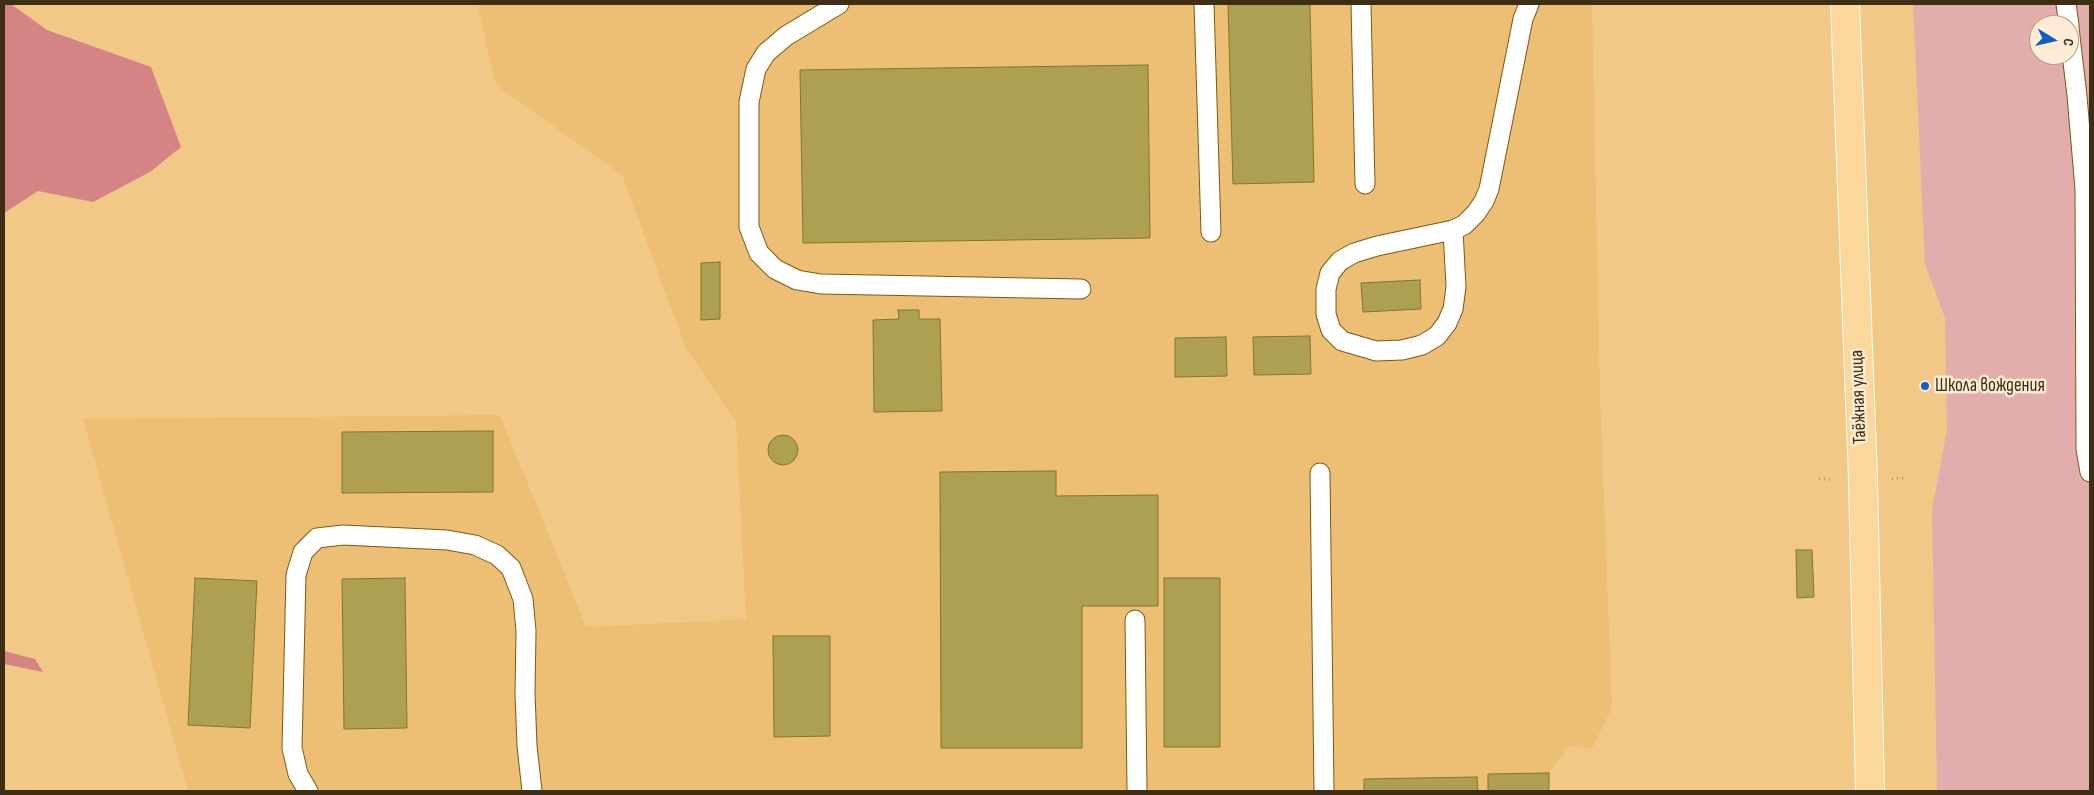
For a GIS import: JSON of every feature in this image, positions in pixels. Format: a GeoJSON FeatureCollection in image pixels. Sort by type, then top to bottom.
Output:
{"type":"FeatureCollection","features":[{"type":"Feature","properties":{"kind":"highway","name":"Таёжная улица"},"geometry":{"type":"LineString","coordinates":[[1845,4],[1862,479],[1870,791]]}},
{"type":"Feature","properties":{"kind":"lane"},"geometry":{"type":"LineString","coordinates":[[839,4],[786,36],[766,53],[756,69],[749,102],[749,227],[759,253],[775,269],[797,280],[821,284],[1081,289]]}},
{"type":"Feature","properties":{"kind":"lane"},"geometry":{"type":"LineString","coordinates":[[1204,4],[1211,232]]}},
{"type":"Feature","properties":{"kind":"lane"},"geometry":{"type":"LineString","coordinates":[[1361,4],[1365,184]]}},
{"type":"Feature","properties":{"kind":"lane"},"geometry":{"type":"LineString","coordinates":[[1453,230],[1456,287],[1453,309],[1437,336],[1422,344],[1402,350],[1376,351],[1342,341],[1331,330],[1326,314],[1326,289],[1330,273],[1340,261],[1354,253],[1377,246],[1453,230],[1464,225],[1476,212],[1489,190],[1524,20],[1529,4]]}},
{"type":"Feature","properties":{"kind":"lane"},"geometry":{"type":"LineString","coordinates":[[2075,65],[2085,132],[2086,449],[2090,472]]}},
{"type":"Feature","properties":{"kind":"lane"},"geometry":{"type":"LineString","coordinates":[[1320,473],[1324,791]]}},
{"type":"Feature","properties":{"kind":"lane"},"geometry":{"type":"LineString","coordinates":[[308,791],[298,774],[292,748],[296,575],[303,552],[317,538],[343,535],[447,540],[475,545],[497,555],[511,568],[524,599],[526,631],[526,728],[532,791]]}},
{"type":"Feature","properties":{"kind":"lane"},"geometry":{"type":"LineString","coordinates":[[1135,620],[1137,791]]}},
{"type":"Feature","properties":{"kind":"shaded area"},"geometry":{"type":"Polygon","coordinates":[[[4,4],[11,4],[47,30],[151,67],[181,147],[150,172],[93,202],[38,191],[4,213],[4,4]]]}},
{"type":"Feature","properties":{"kind":"shaded area"},"geometry":{"type":"Polygon","coordinates":[[[481,4],[1592,4],[1600,393],[1612,708],[1592,748],[1569,747],[1549,772],[1549,791],[188,791],[83,419],[500,415],[586,627],[746,619],[736,421],[686,348],[622,175],[496,85],[478,8],[481,4]]]}},
{"type":"Feature","properties":{"kind":"shaded area"},"geometry":{"type":"Polygon","coordinates":[[[1913,4],[2090,4],[2090,791],[1937,791],[1932,510],[1947,430],[1945,318],[1925,264],[1913,4]]]}},
{"type":"Feature","properties":{"kind":"shaded area"},"geometry":{"type":"Polygon","coordinates":[[[4,651],[35,659],[43,672],[4,664],[4,651]]]}},
{"type":"Feature","properties":{"kind":"building"},"geometry":{"type":"Polygon","coordinates":[[[1228,4],[1310,4],[1314,182],[1233,184],[1228,4]]]}},
{"type":"Feature","properties":{"kind":"building"},"geometry":{"type":"Polygon","coordinates":[[[1148,65],[1150,238],[803,243],[800,70],[1148,65]]]}},
{"type":"Feature","properties":{"kind":"building"},"geometry":{"type":"Polygon","coordinates":[[[720,262],[720,319],[701,320],[701,263],[720,262]]]}},
{"type":"Feature","properties":{"kind":"building"},"geometry":{"type":"Polygon","coordinates":[[[1420,280],[1421,309],[1363,312],[1361,283],[1420,280]]]}},
{"type":"Feature","properties":{"kind":"building"},"geometry":{"type":"Polygon","coordinates":[[[898,310],[919,310],[919,319],[940,319],[942,411],[874,412],[873,320],[899,319],[898,310]]]}},
{"type":"Feature","properties":{"kind":"building"},"geometry":{"type":"Polygon","coordinates":[[[1310,336],[1311,374],[1254,375],[1253,337],[1310,336]]]}},
{"type":"Feature","properties":{"kind":"building"},"geometry":{"type":"Polygon","coordinates":[[[1226,337],[1227,376],[1175,377],[1175,338],[1226,337]]]}},
{"type":"Feature","properties":{"kind":"building"},"geometry":{"type":"Polygon","coordinates":[[[493,431],[493,492],[342,493],[342,432],[493,431]]]}},
{"type":"Feature","properties":{"kind":"building"},"geometry":{"type":"Polygon","coordinates":[[[783,435],[789,436],[797,444],[797,456],[789,464],[783,465],[777,464],[769,456],[768,450],[769,444],[777,436],[783,435]]]}},
{"type":"Feature","properties":{"kind":"building"},"geometry":{"type":"Polygon","coordinates":[[[1056,471],[1056,496],[1158,495],[1158,606],[1082,606],[1082,748],[941,748],[940,472],[1056,471]]]}},
{"type":"Feature","properties":{"kind":"building"},"geometry":{"type":"Polygon","coordinates":[[[1796,550],[1812,550],[1814,597],[1797,598],[1796,550]]]}},
{"type":"Feature","properties":{"kind":"building"},"geometry":{"type":"Polygon","coordinates":[[[195,578],[257,581],[250,728],[188,725],[195,578]]]}},
{"type":"Feature","properties":{"kind":"building"},"geometry":{"type":"Polygon","coordinates":[[[405,578],[407,728],[344,729],[342,579],[405,578]]]}},
{"type":"Feature","properties":{"kind":"building"},"geometry":{"type":"Polygon","coordinates":[[[1164,578],[1220,578],[1220,747],[1164,747],[1164,578]]]}},
{"type":"Feature","properties":{"kind":"building"},"geometry":{"type":"Polygon","coordinates":[[[773,636],[830,636],[830,736],[774,737],[773,636]]]}},
{"type":"Feature","properties":{"kind":"building"},"geometry":{"type":"Polygon","coordinates":[[[1549,773],[1549,791],[1488,791],[1488,774],[1549,773]]]}},
{"type":"Feature","properties":{"kind":"building"},"geometry":{"type":"Polygon","coordinates":[[[1477,777],[1478,791],[1364,791],[1364,779],[1477,777]]]}},
{"type":"Feature","properties":{"kind":"place","name":"Школа вождения"},"geometry":{"type":"Point","coordinates":[1925,386]}}]}
